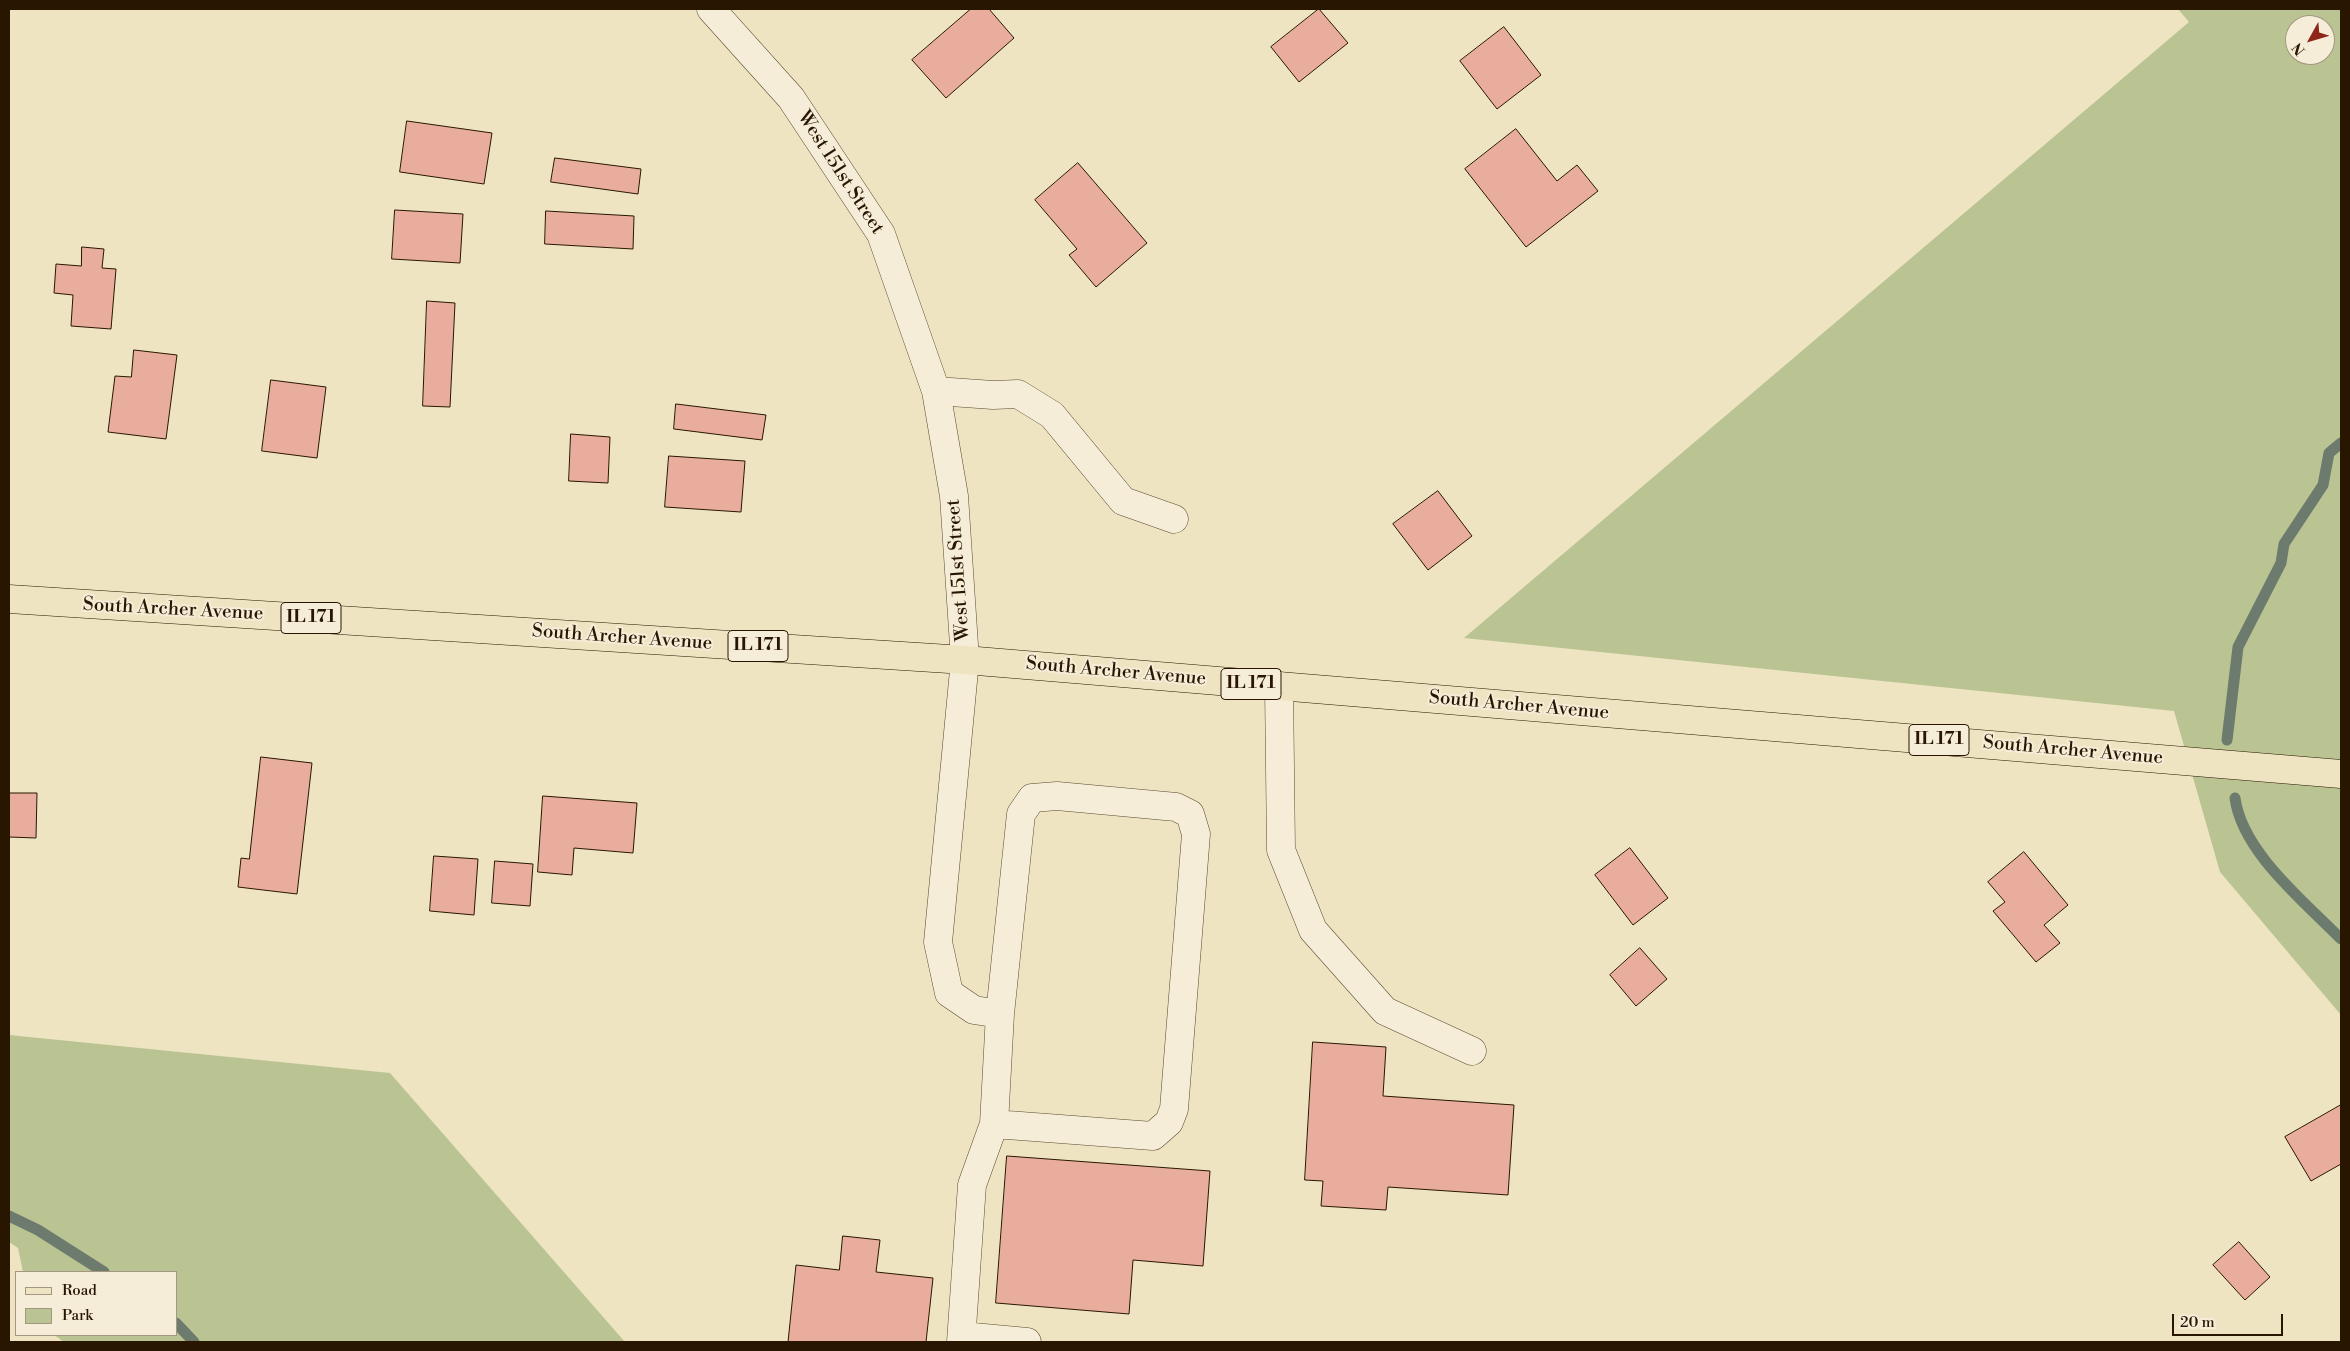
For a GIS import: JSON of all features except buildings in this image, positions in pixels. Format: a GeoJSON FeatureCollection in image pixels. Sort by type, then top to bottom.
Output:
{"type":"FeatureCollection","features":[{"type":"Feature","properties":{"kind":"main road","name":"South Archer Avenue"},"geometry":{"type":"LineString","coordinates":[[9,599],[965,660],[2341,774]]}},
{"type":"Feature","properties":{"kind":"street","name":"West 151st Street"},"geometry":{"type":"LineString","coordinates":[[711,9],[791,98],[881,234],[936,391],[954,496],[965,660],[938,942],[949,993],[974,1010],[1000,1014]]}},
{"type":"Feature","properties":{"kind":"street"},"geometry":{"type":"LineString","coordinates":[[936,391],[993,395],[1018,394],[1052,414],[1123,501],[1174,519]]}},
{"type":"Feature","properties":{"kind":"street"},"geometry":{"type":"LineString","coordinates":[[1279,686],[1281,850],[1313,930],[1385,1011],[1472,1051]]}},
{"type":"Feature","properties":{"kind":"street"},"geometry":{"type":"LineString","coordinates":[[994,1124],[1153,1136],[1169,1122],[1174,1109],[1196,834],[1190,814],[1176,807],[1057,796],[1032,798],[1021,814],[1000,1014],[994,1124],[972,1186],[961,1339],[1026,1342]]}},
{"type":"Feature","properties":{"kind":"green space"},"geometry":{"type":"Polygon","coordinates":[[[2178,9],[2341,9],[2341,1015],[2220,872],[2174,711],[1464,638],[2189,22],[2178,9]]]}},
{"type":"Feature","properties":{"kind":"green space"},"geometry":{"type":"Polygon","coordinates":[[[9,1035],[390,1073],[625,1342],[64,1342],[55,1336],[178,1336],[178,1271],[23,1271],[18,1248],[9,1242],[9,1035]]]}},
{"type":"Feature","properties":{"kind":"waterway"},"geometry":{"type":"LineString","coordinates":[[2227,740],[2238,647],[2281,563],[2284,544],[2323,485],[2329,453],[2341,443]]}},
{"type":"Feature","properties":{"kind":"waterway"},"geometry":{"type":"LineString","coordinates":[[2235,798],[2240,818],[2249,838],[2262,857],[2293,892],[2341,939]]}},
{"type":"Feature","properties":{"kind":"waterway"},"geometry":{"type":"LineString","coordinates":[[9,1216],[38,1230],[102,1271]]}},
{"type":"Feature","properties":{"kind":"waterway"},"geometry":{"type":"LineString","coordinates":[[178,1325],[194,1342]]}}]}
